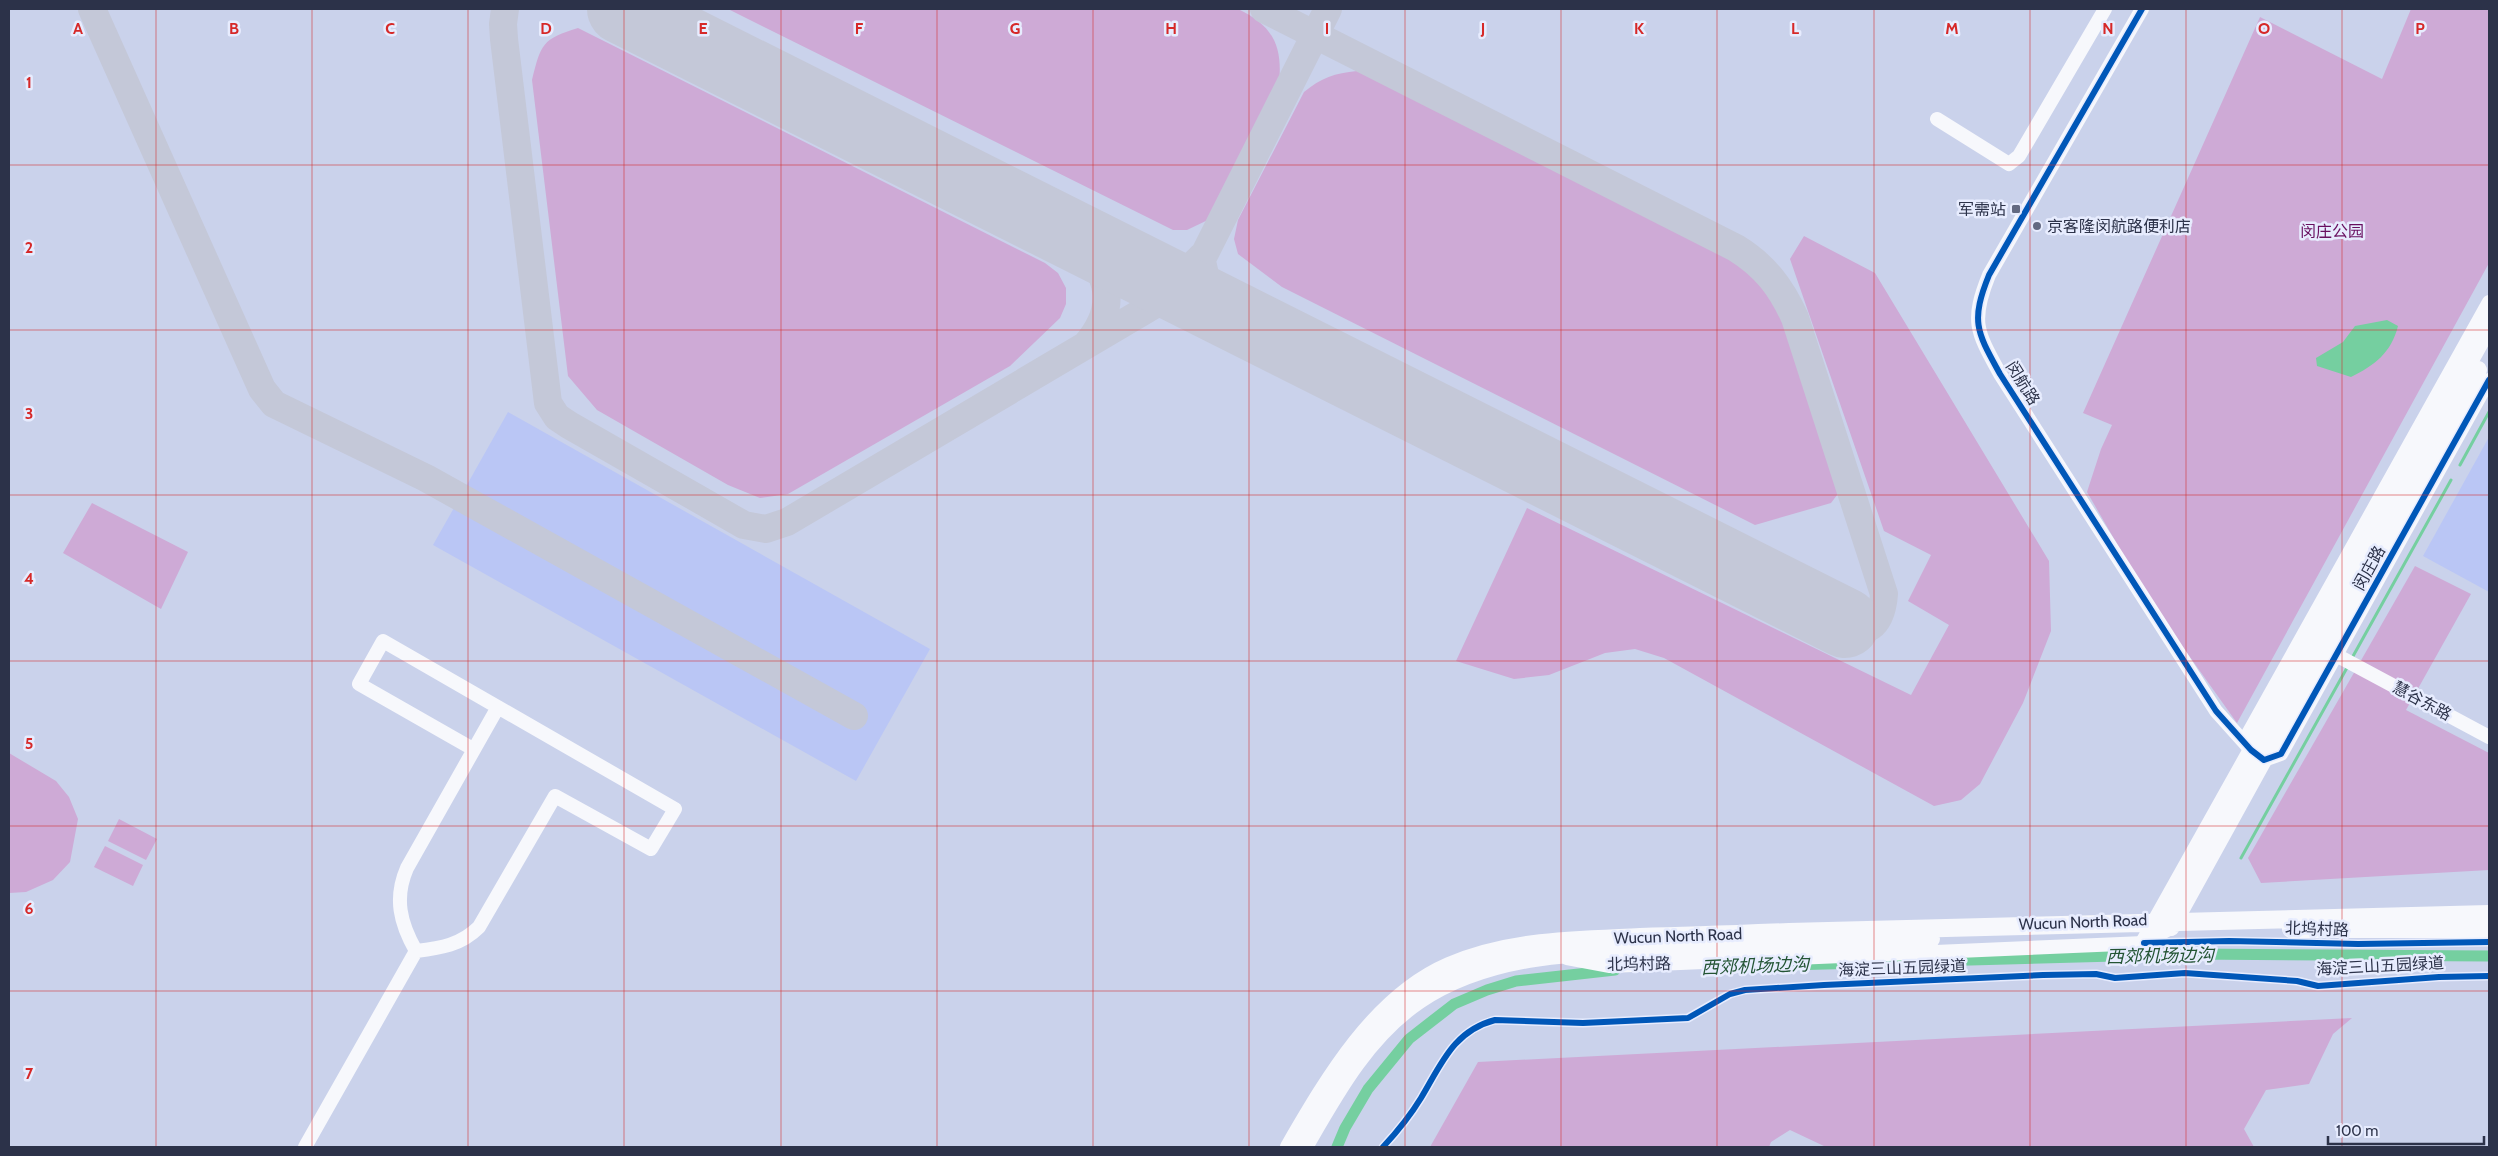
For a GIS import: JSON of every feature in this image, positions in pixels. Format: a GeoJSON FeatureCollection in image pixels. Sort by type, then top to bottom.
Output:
{"type":"FeatureCollection","features":[{"type":"Feature","properties":{"kind":"main road","name":"闵庄路"},"geometry":{"type":"LineString","coordinates":[[2257,755],[2489,326]]}},
{"type":"Feature","properties":{"kind":"main road","name":"闵庄路"},"geometry":{"type":"LineString","coordinates":[[2159,928],[2489,350]]}},
{"type":"Feature","properties":{"kind":"main road","name":"北坞村路"},"geometry":{"type":"LineString","coordinates":[[2159,928],[2489,914]]}},
{"type":"Feature","properties":{"kind":"main road","name":"北坞村路"},"geometry":{"type":"LineString","coordinates":[[2159,928],[2489,929]]}},
{"type":"Feature","properties":{"kind":"main road","name":"Wucun North Road"},"geometry":{"type":"LineString","coordinates":[[1304,1147],[1335,1092],[1356,1061],[1384,1030],[1417,1001],[1453,979],[1492,967],[1554,956],[2159,928]]}},
{"type":"Feature","properties":{"kind":"main road","name":"Wucun North Road"},"geometry":{"type":"LineString","coordinates":[[1289,1147],[1325,1086],[1346,1055],[1374,1022],[1408,991],[1446,967],[1490,951],[1589,939],[2159,928]]}},
{"type":"Feature","properties":{"kind":"street"},"geometry":{"type":"LineString","coordinates":[[1937,119],[2009,164],[2019,156],[2105,9]]}},
{"type":"Feature","properties":{"kind":"street","name":"闵航路"},"geometry":{"type":"LineString","coordinates":[[2142,9],[1989,275],[1977,307],[1977,325],[2000,374],[2154,616],[2216,711],[2257,755]]}},
{"type":"Feature","properties":{"kind":"street","name":"闵庄路"},"geometry":{"type":"LineString","coordinates":[[2489,302],[2248,734],[2257,755],[2281,754],[2345,660],[2489,380]]}},
{"type":"Feature","properties":{"kind":"street"},"geometry":{"type":"LineString","coordinates":[[416,951],[455,944],[469,936],[479,926],[555,796],[651,849],[674,808],[383,642],[359,684],[473,749]]}},
{"type":"Feature","properties":{"kind":"street","name":"慧谷东路"},"geometry":{"type":"LineString","coordinates":[[2345,660],[2489,737]]}},
{"type":"Feature","properties":{"kind":"street"},"geometry":{"type":"LineString","coordinates":[[416,951],[405,932],[398,898],[400,884],[407,868],[498,707]]}},
{"type":"Feature","properties":{"kind":"street"},"geometry":{"type":"LineString","coordinates":[[305,1147],[416,951]]}},
{"type":"Feature","properties":{"kind":"shaded area"},"geometry":{"type":"Polygon","coordinates":[[[2387,320],[2398,326],[2391,344],[2375,363],[2351,377],[2317,366],[2316,358],[2343,342],[2355,326],[2387,320]]]}},
{"type":"Feature","properties":{"kind":"shaded area"},"geometry":{"type":"Polygon","coordinates":[[[508,412],[930,649],[856,781],[433,545],[508,412]]]}},
{"type":"Feature","properties":{"kind":"shaded area"},"geometry":{"type":"Polygon","coordinates":[[[2489,437],[2489,592],[2423,556],[2489,437]]]}},
{"type":"Feature","properties":{"kind":"green space"},"geometry":{"type":"Polygon","coordinates":[[[728,9],[1238,9],[1259,22],[1273,38],[1279,58],[1279,83],[1212,218],[1187,230],[1173,230],[728,9]]]}},
{"type":"Feature","properties":{"kind":"green space","name":"闵庄公园"},"geometry":{"type":"Polygon","coordinates":[[[2411,9],[2489,9],[2489,263],[2237,723],[2150,601],[2087,492],[2101,449],[2112,425],[2083,413],[2260,17],[2382,79],[2411,9]]]}},
{"type":"Feature","properties":{"kind":"green space"},"geometry":{"type":"Polygon","coordinates":[[[578,28],[1045,263],[1058,273],[1066,288],[1066,304],[1060,318],[1010,366],[788,494],[760,498],[728,485],[597,410],[568,376],[532,80],[538,58],[545,45],[557,36],[578,28]]]}},
{"type":"Feature","properties":{"kind":"green space"},"geometry":{"type":"Polygon","coordinates":[[[1357,71],[1376,76],[1734,257],[1742,264],[1769,292],[1787,317],[1841,483],[1840,491],[1831,503],[1755,525],[1282,287],[1238,254],[1234,239],[1238,220],[1304,92],[1316,83],[1329,77],[1357,71]]]}},
{"type":"Feature","properties":{"kind":"green space"},"geometry":{"type":"Polygon","coordinates":[[[1804,236],[1875,273],[2049,561],[2051,631],[2023,703],[1980,784],[1961,800],[1934,806],[1664,658],[1635,649],[1605,653],[1549,675],[1514,679],[1456,661],[1527,508],[1911,695],[1949,625],[1908,601],[1931,555],[1884,531],[1790,259],[1804,236]]]}},
{"type":"Feature","properties":{"kind":"green space"},"geometry":{"type":"Polygon","coordinates":[[[92,503],[188,552],[161,609],[63,553],[92,503]]]}},
{"type":"Feature","properties":{"kind":"green space"},"geometry":{"type":"Polygon","coordinates":[[[2415,566],[2471,594],[2406,710],[2489,753],[2489,870],[2261,883],[2248,858],[2415,566]]]}},
{"type":"Feature","properties":{"kind":"green space"},"geometry":{"type":"Polygon","coordinates":[[[9,753],[56,781],[69,797],[78,819],[70,862],[53,880],[26,892],[9,893],[9,753]]]}},
{"type":"Feature","properties":{"kind":"green space"},"geometry":{"type":"Polygon","coordinates":[[[119,819],[157,839],[146,860],[108,841],[119,819]]]}},
{"type":"Feature","properties":{"kind":"green space"},"geometry":{"type":"Polygon","coordinates":[[[105,846],[143,865],[133,886],[94,867],[105,846]]]}},
{"type":"Feature","properties":{"kind":"green space"},"geometry":{"type":"Polygon","coordinates":[[[2352,1018],[2333,1034],[2309,1084],[2266,1090],[2244,1129],[2254,1147],[1826,1147],[1790,1130],[1771,1142],[1769,1147],[1430,1147],[1478,1062],[2352,1018]]]}},
{"type":"Feature","properties":{"kind":"waterway"},"geometry":{"type":"LineString","coordinates":[[2460,465],[2489,412]]}},
{"type":"Feature","properties":{"kind":"waterway"},"geometry":{"type":"LineString","coordinates":[[2352,658],[2451,480]]}},
{"type":"Feature","properties":{"kind":"waterway"},"geometry":{"type":"LineString","coordinates":[[2241,858],[2348,666]]}},
{"type":"Feature","properties":{"kind":"waterway","name":"西郊机场边沟"},"geometry":{"type":"LineString","coordinates":[[1789,965],[2190,954],[2489,956]]}},
{"type":"Feature","properties":{"kind":"waterway","name":"西郊机场边沟"},"geometry":{"type":"LineString","coordinates":[[1337,1147],[1345,1128],[1368,1089],[1409,1039],[1454,1004],[1487,990],[1516,981],[1615,970]]}},
{"type":"Feature","properties":{"kind":"taxiway"},"geometry":{"type":"LineString","coordinates":[[92,9],[262,389],[274,404],[426,478],[854,716]]}},
{"type":"Feature","properties":{"kind":"taxiway"},"geometry":{"type":"LineString","coordinates":[[505,9],[504,39],[548,403],[557,417],[569,425],[744,525],[766,529],[787,522],[1181,289],[1196,271],[1328,9]]}},
{"type":"Feature","properties":{"kind":"taxiway"},"geometry":{"type":"LineString","coordinates":[[1264,9],[1736,248],[1764,270],[1778,287],[1795,318],[1884,594],[1881,611],[1872,625],[1861,629],[1845,623]]}},
{"type":"Feature","properties":{"kind":"taxiway"},"geometry":{"type":"LineString","coordinates":[[1079,238],[1097,265],[1106,291],[1103,317],[1097,330],[1086,345]]}},
{"type":"Feature","properties":{"kind":"taxiway"},"geometry":{"type":"LineString","coordinates":[[1146,272],[1176,272],[1189,268],[1201,257],[1208,288],[1223,310]]}},
{"type":"Feature","properties":{"kind":"runway"},"geometry":{"type":"LineString","coordinates":[[622,9],[1845,623]]}},
{"type":"Feature","properties":{"kind":"cycle path"},"geometry":{"type":"LineString","coordinates":[[2142,9],[1989,275],[1979,304],[1979,326],[1981,337],[2000,374],[2216,711],[2251,750],[2264,760],[2281,754],[2489,380]]}},
{"type":"Feature","properties":{"kind":"cycle path"},"geometry":{"type":"LineString","coordinates":[[2144,943],[2229,941],[2358,944],[2489,942]]}},
{"type":"Feature","properties":{"kind":"cycle path","name":"海淀三山五园绿道"},"geometry":{"type":"LineString","coordinates":[[1383,1147],[1412,1111],[1442,1062],[1458,1041],[1481,1025],[1495,1020],[1583,1023],[1688,1018],[1730,994],[1745,990],[2043,975],[2096,974],[2115,978],[2185,973],[2297,981],[2318,986],[2439,977],[2489,976]]}},
{"type":"Feature","properties":{"kind":"place","name":"军需站"},"geometry":{"type":"Point","coordinates":[2016,209]}},
{"type":"Feature","properties":{"kind":"place","name":"京客隆闵航路便利店"},"geometry":{"type":"Point","coordinates":[2037,226]}}]}
